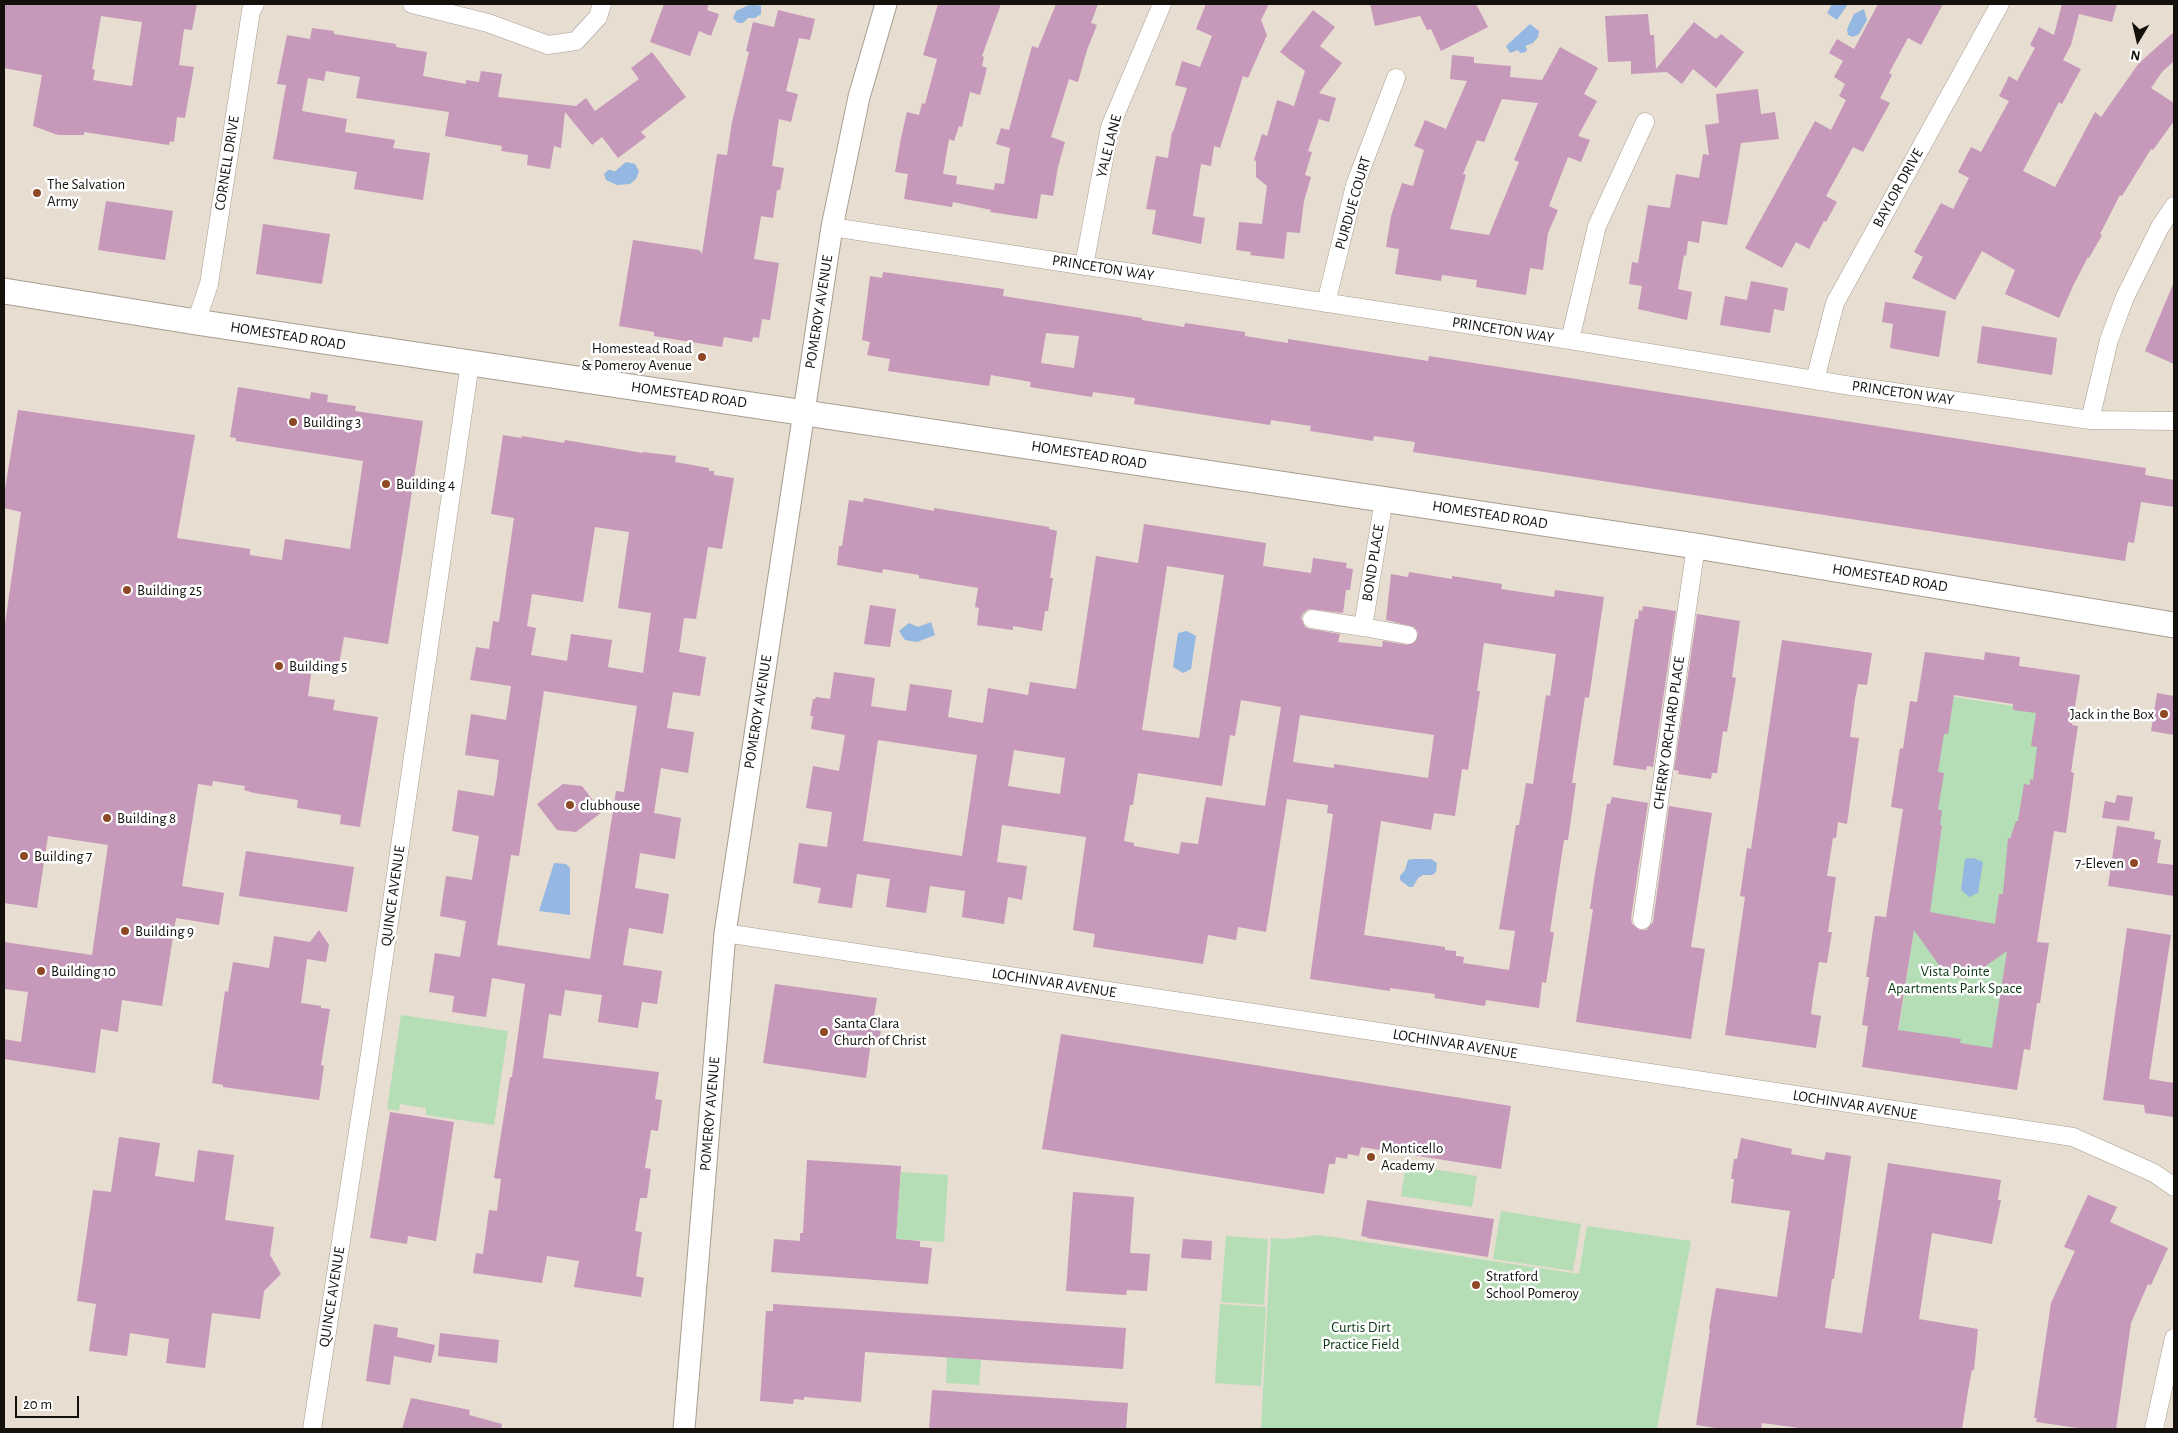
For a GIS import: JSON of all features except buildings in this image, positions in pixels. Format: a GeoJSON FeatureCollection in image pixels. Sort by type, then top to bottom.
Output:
{"type":"FeatureCollection","features":[{"type":"Feature","properties":{"kind":"main road","name":"HOMESTEAD ROAD"},"geometry":{"type":"LineString","coordinates":[[4,291],[196,322],[1696,546],[2174,626]]}},
{"type":"Feature","properties":{"kind":"street","name":"CORNELL DRIVE"},"geometry":{"type":"LineString","coordinates":[[196,322],[209,284],[251,11],[255,4]]}},
{"type":"Feature","properties":{"kind":"street"},"geometry":{"type":"LineString","coordinates":[[412,4],[488,23],[548,45],[576,41],[598,17],[602,4]]}},
{"type":"Feature","properties":{"kind":"street","name":"POMEROY AVENUE"},"geometry":{"type":"LineString","coordinates":[[684,1429],[725,933],[832,227],[859,97],[886,4]]}},
{"type":"Feature","properties":{"kind":"street","name":"YALE LANE"},"geometry":{"type":"LineString","coordinates":[[1084,266],[1110,127],[1162,4]]}},
{"type":"Feature","properties":{"kind":"street","name":"BAYLOR DRIVE"},"geometry":{"type":"LineString","coordinates":[[1815,380],[1835,304],[2000,4]]}},
{"type":"Feature","properties":{"kind":"street","name":"PURDUE COURT"},"geometry":{"type":"LineString","coordinates":[[1326,303],[1355,186],[1396,78]]}},
{"type":"Feature","properties":{"kind":"street"},"geometry":{"type":"LineString","coordinates":[[1570,340],[1597,226],[1644,122]]}},
{"type":"Feature","properties":{"kind":"street"},"geometry":{"type":"LineString","coordinates":[[2090,420],[2109,340],[2125,296],[2160,227],[2174,206]]}},
{"type":"Feature","properties":{"kind":"street","name":"PRINCETON WAY"},"geometry":{"type":"LineString","coordinates":[[832,227],[1570,340],[1815,380],[2090,420],[2174,421]]}},
{"type":"Feature","properties":{"kind":"street","name":"QUINCE AVENUE"},"geometry":{"type":"LineString","coordinates":[[312,1429],[370,1060],[470,363]]}},
{"type":"Feature","properties":{"kind":"street","name":"BOND PLACE"},"geometry":{"type":"LineString","coordinates":[[1363,627],[1384,499]]}},
{"type":"Feature","properties":{"kind":"street","name":"CHERRY ORCHARD PLACE"},"geometry":{"type":"LineString","coordinates":[[1642,920],[1696,546]]}},
{"type":"Feature","properties":{"kind":"street"},"geometry":{"type":"LineString","coordinates":[[1312,619],[1408,634]]}},
{"type":"Feature","properties":{"kind":"street","name":"LOCHINVAR AVENUE"},"geometry":{"type":"LineString","coordinates":[[725,933],[2072,1138],[2154,1174],[2174,1187]]}},
{"type":"Feature","properties":{"kind":"street"},"geometry":{"type":"LineString","coordinates":[[2154,1429],[2171,1344],[2174,1338]]}},
{"type":"Feature","properties":{"kind":"green space","name":"Vista Pointe Apartments Park Space"},"geometry":{"type":"Polygon","coordinates":[[[1949,696],[2045,711],[1994,1049],[1898,1035],[1949,696]]]}},
{"type":"Feature","properties":{"kind":"green space"},"geometry":{"type":"Polygon","coordinates":[[[401,1015],[508,1031],[494,1125],[426,1115],[426,1108],[400,1104],[399,1111],[387,1109],[401,1015]]]}},
{"type":"Feature","properties":{"kind":"green space"},"geometry":{"type":"Polygon","coordinates":[[[1406,1165],[1477,1176],[1472,1207],[1401,1196],[1406,1165]]]}},
{"type":"Feature","properties":{"kind":"green space"},"geometry":{"type":"Polygon","coordinates":[[[901,1172],[948,1175],[944,1242],[896,1239],[901,1172]]]}},
{"type":"Feature","properties":{"kind":"green space"},"geometry":{"type":"Polygon","coordinates":[[[1501,1211],[1581,1224],[1573,1271],[1493,1259],[1501,1211]]]}},
{"type":"Feature","properties":{"kind":"green space","name":"Curtis Dirt Practice Field"},"geometry":{"type":"Polygon","coordinates":[[[1587,1226],[1691,1241],[1657,1429],[1261,1429],[1271,1238],[1287,1239],[1319,1235],[1579,1274],[1587,1226]]]}},
{"type":"Feature","properties":{"kind":"green space"},"geometry":{"type":"Polygon","coordinates":[[[1226,1236],[1268,1239],[1264,1305],[1221,1302],[1226,1236]]]}},
{"type":"Feature","properties":{"kind":"green space"},"geometry":{"type":"Polygon","coordinates":[[[1220,1304],[1266,1307],[1261,1386],[1215,1383],[1220,1304]]]}},
{"type":"Feature","properties":{"kind":"green space"},"geometry":{"type":"Polygon","coordinates":[[[947,1357],[981,1360],[979,1385],[946,1383],[947,1357]]]}},
{"type":"Feature","properties":{"kind":"water"},"geometry":{"type":"Polygon","coordinates":[[[751,4],[761,6],[761,14],[755,18],[748,18],[743,23],[738,23],[733,18],[736,11],[751,4]]]}},
{"type":"Feature","properties":{"kind":"water"},"geometry":{"type":"Polygon","coordinates":[[[1832,4],[1848,4],[1837,20],[1827,13],[1832,4]]]}},
{"type":"Feature","properties":{"kind":"water"},"geometry":{"type":"Polygon","coordinates":[[[1864,9],[1867,20],[1859,34],[1853,37],[1848,35],[1847,29],[1854,14],[1864,9]]]}},
{"type":"Feature","properties":{"kind":"water"},"geometry":{"type":"Polygon","coordinates":[[[1530,24],[1539,31],[1538,37],[1533,43],[1525,46],[1526,52],[1520,53],[1518,50],[1510,53],[1506,46],[1530,24]]]}},
{"type":"Feature","properties":{"kind":"water"},"geometry":{"type":"Polygon","coordinates":[[[626,162],[635,164],[639,171],[636,179],[630,184],[617,185],[606,180],[604,174],[608,170],[614,172],[626,162]]]}},
{"type":"Feature","properties":{"kind":"water"},"geometry":{"type":"Polygon","coordinates":[[[931,622],[935,635],[917,642],[905,640],[899,631],[909,623],[918,627],[931,622]]]}},
{"type":"Feature","properties":{"kind":"water"},"geometry":{"type":"Polygon","coordinates":[[[1187,631],[1196,636],[1191,669],[1183,673],[1173,667],[1178,633],[1187,631]]]}},
{"type":"Feature","properties":{"kind":"water"},"geometry":{"type":"Polygon","coordinates":[[[1974,858],[1983,862],[1978,893],[1969,897],[1961,890],[1965,859],[1974,858]]]}},
{"type":"Feature","properties":{"kind":"water"},"geometry":{"type":"Polygon","coordinates":[[[1431,859],[1437,863],[1436,872],[1432,875],[1423,875],[1418,878],[1413,887],[1409,887],[1400,880],[1400,876],[1405,870],[1408,860],[1431,859]]]}},
{"type":"Feature","properties":{"kind":"water"},"geometry":{"type":"Polygon","coordinates":[[[554,863],[566,864],[570,868],[570,915],[539,911],[554,863]]]}},
{"type":"Feature","properties":{"kind":"place","name":"The Salvation Army"},"geometry":{"type":"Point","coordinates":[37,193]}},
{"type":"Feature","properties":{"kind":"place","name":"Homestead Road & Pomeroy Avenue"},"geometry":{"type":"Point","coordinates":[702,357]}},
{"type":"Feature","properties":{"kind":"place","name":"Building 3"},"geometry":{"type":"Point","coordinates":[293,422]}},
{"type":"Feature","properties":{"kind":"place","name":"Building 4"},"geometry":{"type":"Point","coordinates":[386,484]}},
{"type":"Feature","properties":{"kind":"place","name":"Building 25"},"geometry":{"type":"Point","coordinates":[127,590]}},
{"type":"Feature","properties":{"kind":"place","name":"Building 5"},"geometry":{"type":"Point","coordinates":[279,666]}},
{"type":"Feature","properties":{"kind":"place","name":"Jack in the Box"},"geometry":{"type":"Point","coordinates":[2164,714]}},
{"type":"Feature","properties":{"kind":"place","name":"clubhouse"},"geometry":{"type":"Point","coordinates":[570,805]}},
{"type":"Feature","properties":{"kind":"place","name":"Building 8"},"geometry":{"type":"Point","coordinates":[107,818]}},
{"type":"Feature","properties":{"kind":"place","name":"Building 7"},"geometry":{"type":"Point","coordinates":[24,856]}},
{"type":"Feature","properties":{"kind":"place","name":"7-Eleven"},"geometry":{"type":"Point","coordinates":[2134,863]}},
{"type":"Feature","properties":{"kind":"place","name":"Building 9"},"geometry":{"type":"Point","coordinates":[125,931]}},
{"type":"Feature","properties":{"kind":"place","name":"Building 10"},"geometry":{"type":"Point","coordinates":[41,971]}},
{"type":"Feature","properties":{"kind":"place","name":"Santa Clara Church of Christ"},"geometry":{"type":"Point","coordinates":[824,1032]}},
{"type":"Feature","properties":{"kind":"place","name":"Monticello Academy"},"geometry":{"type":"Point","coordinates":[1371,1157]}},
{"type":"Feature","properties":{"kind":"place","name":"Stratford School Pomeroy"},"geometry":{"type":"Point","coordinates":[1476,1285]}}]}
